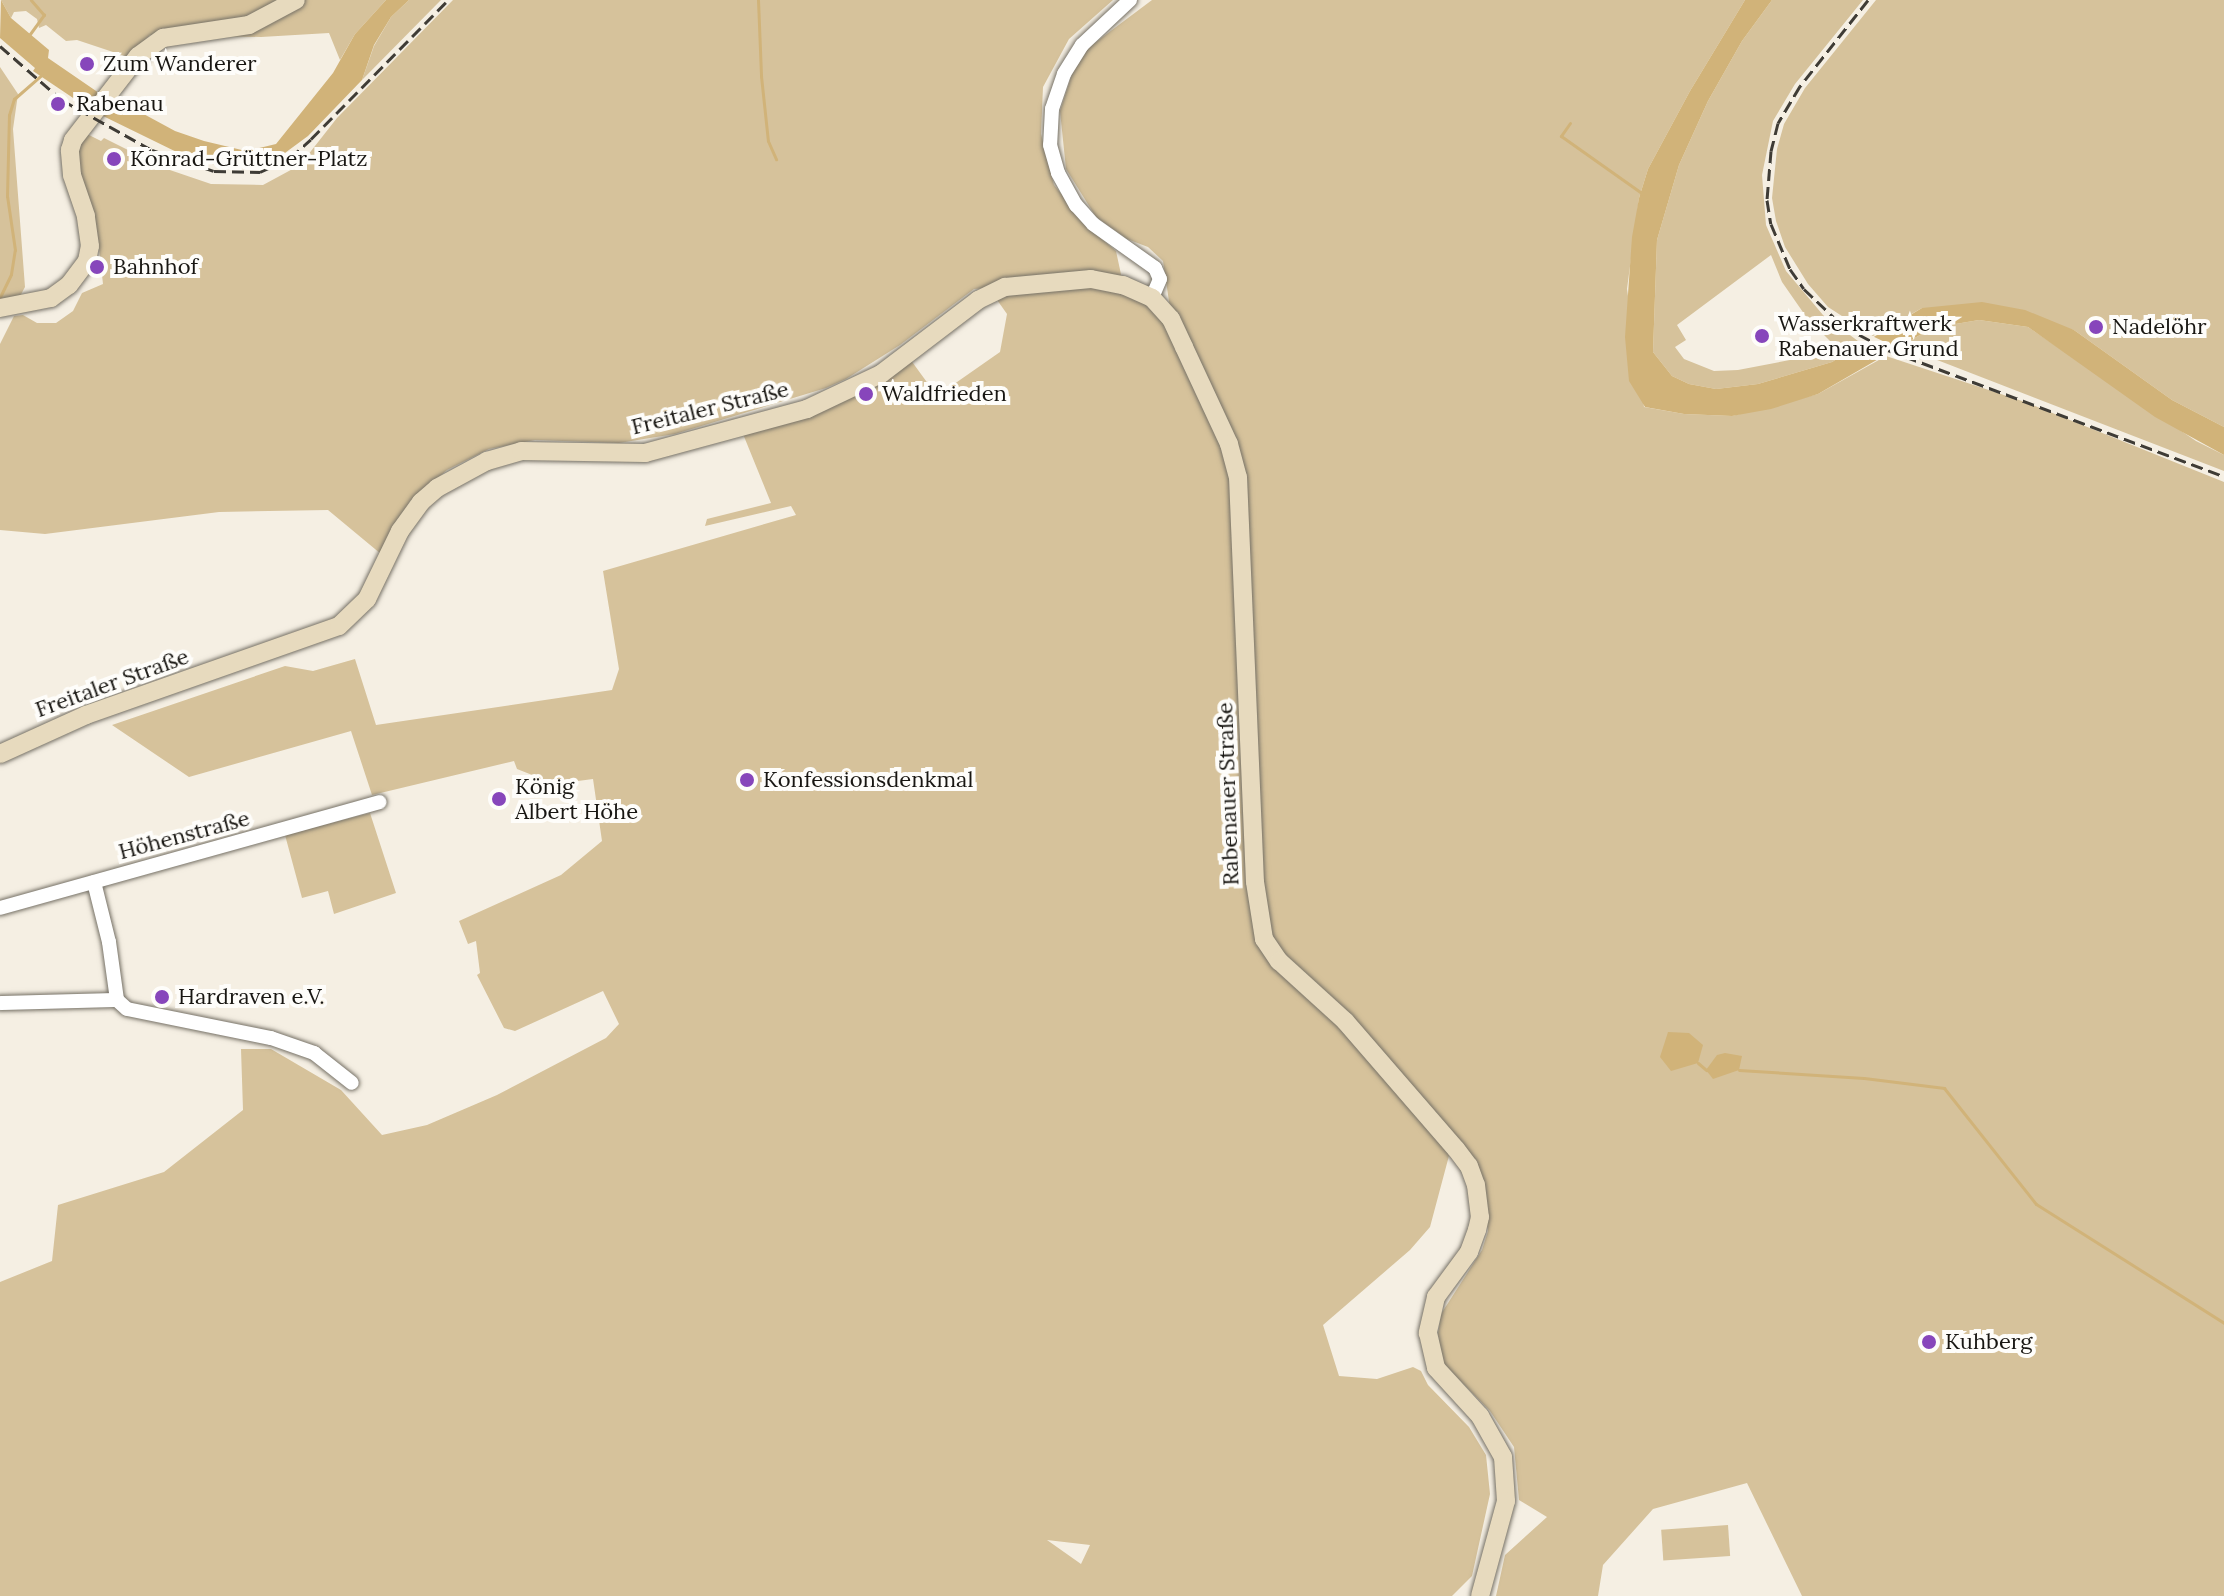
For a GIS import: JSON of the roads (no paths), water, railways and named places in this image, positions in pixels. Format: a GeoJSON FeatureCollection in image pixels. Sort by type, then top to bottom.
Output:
{"type":"FeatureCollection","features":[{"type":"Feature","properties":{"kind":"main road"},"geometry":{"type":"LineString","coordinates":[[0,308],[51,298],[69,285],[87,261],[90,246],[86,216],[72,175],[70,150],[95,111],[138,56],[163,38],[249,25],[296,0]]}},
{"type":"Feature","properties":{"kind":"main road","name":"Freitaler Straße"},"geometry":{"type":"LineString","coordinates":[[0,754],[86,715],[339,626],[367,599],[400,531],[421,502],[472,467],[521,451],[645,453],[807,409],[881,374],[978,300],[1022,283],[1091,279],[1123,285],[1152,298]]}},
{"type":"Feature","properties":{"kind":"main road","name":"Rabenauer Straße"},"geometry":{"type":"LineString","coordinates":[[1152,298],[1171,319],[1229,444],[1238,477],[1255,882],[1264,939],[1279,961],[1345,1021],[1456,1149],[1469,1166],[1476,1185],[1480,1217],[1477,1230],[1469,1252],[1436,1297],[1429,1340],[1436,1368],[1480,1416],[1503,1457],[1506,1501],[1481,1589]]}},
{"type":"Feature","properties":{"kind":"street"},"geometry":{"type":"LineString","coordinates":[[1130,0],[1082,45],[1064,74],[1052,109],[1050,145],[1058,173],[1076,205],[1093,224],[1155,268],[1160,279],[1152,298]]}},
{"type":"Feature","properties":{"kind":"street","name":"Höhenstraße"},"geometry":{"type":"LineString","coordinates":[[0,908],[379,802]]}},
{"type":"Feature","properties":{"kind":"street"},"geometry":{"type":"LineString","coordinates":[[94,882],[109,942],[117,1000],[127,1009],[263,1035],[314,1053],[352,1083]]}},
{"type":"Feature","properties":{"kind":"street"},"geometry":{"type":"LineString","coordinates":[[0,1003],[117,1000]]}},
{"type":"Feature","properties":{"kind":"waterway"},"geometry":{"type":"LineString","coordinates":[[27,38],[44,15],[31,0]]}},
{"type":"Feature","properties":{"kind":"waterway"},"geometry":{"type":"LineString","coordinates":[[758,0],[768,141],[776,159]]}},
{"type":"Feature","properties":{"kind":"waterway"},"geometry":{"type":"LineString","coordinates":[[0,297],[11,274],[15,250],[7,196],[9,115],[14,99],[42,75]]}},
{"type":"Feature","properties":{"kind":"waterway"},"geometry":{"type":"LineString","coordinates":[[1570,123],[1561,136],[1643,194]]}},
{"type":"Feature","properties":{"kind":"waterway"},"geometry":{"type":"LineString","coordinates":[[1804,339],[1838,360]]}},
{"type":"Feature","properties":{"kind":"waterway"},"geometry":{"type":"LineString","coordinates":[[1698,1063],[1706,1070]]}},
{"type":"Feature","properties":{"kind":"waterway"},"geometry":{"type":"LineString","coordinates":[[1739,1070],[1864,1078],[1944,1088],[2036,1204],[2224,1323]]}},
{"type":"Feature","properties":{"kind":"railway"},"geometry":{"type":"LineString","coordinates":[[0,46],[62,100],[152,150],[214,171],[260,172],[290,158],[311,139],[448,0]]}},
{"type":"Feature","properties":{"kind":"railway"},"geometry":{"type":"LineString","coordinates":[[1868,0],[1800,86],[1778,123],[1771,151],[1767,200],[1771,224],[1790,269],[1804,289],[1843,326],[1888,350],[2224,476]]}},
{"type":"Feature","properties":{"kind":"place","name":"Zum Wanderer"},"geometry":{"type":"Point","coordinates":[87,64]}},
{"type":"Feature","properties":{"kind":"place","name":"Rabenau"},"geometry":{"type":"Point","coordinates":[58,104]}},
{"type":"Feature","properties":{"kind":"place","name":"Konrad-Grüttner-Platz"},"geometry":{"type":"Point","coordinates":[114,159]}},
{"type":"Feature","properties":{"kind":"place","name":"Bahnhof"},"geometry":{"type":"Point","coordinates":[97,267]}},
{"type":"Feature","properties":{"kind":"place","name":"Nadelöhr"},"geometry":{"type":"Point","coordinates":[2096,327]}},
{"type":"Feature","properties":{"kind":"place","name":"Wasserkraftwerk Rabenauer Grund"},"geometry":{"type":"Point","coordinates":[1762,336]}},
{"type":"Feature","properties":{"kind":"place","name":"Waldfrieden"},"geometry":{"type":"Point","coordinates":[866,394]}},
{"type":"Feature","properties":{"kind":"place","name":"Konfessionsdenkmal"},"geometry":{"type":"Point","coordinates":[747,780]}},
{"type":"Feature","properties":{"kind":"place","name":"König Albert Höhe"},"geometry":{"type":"Point","coordinates":[499,799]}},
{"type":"Feature","properties":{"kind":"place","name":"Hardraven e.V."},"geometry":{"type":"Point","coordinates":[162,997]}},
{"type":"Feature","properties":{"kind":"place","name":"Kuhberg"},"geometry":{"type":"Point","coordinates":[1929,1342]}}]}
